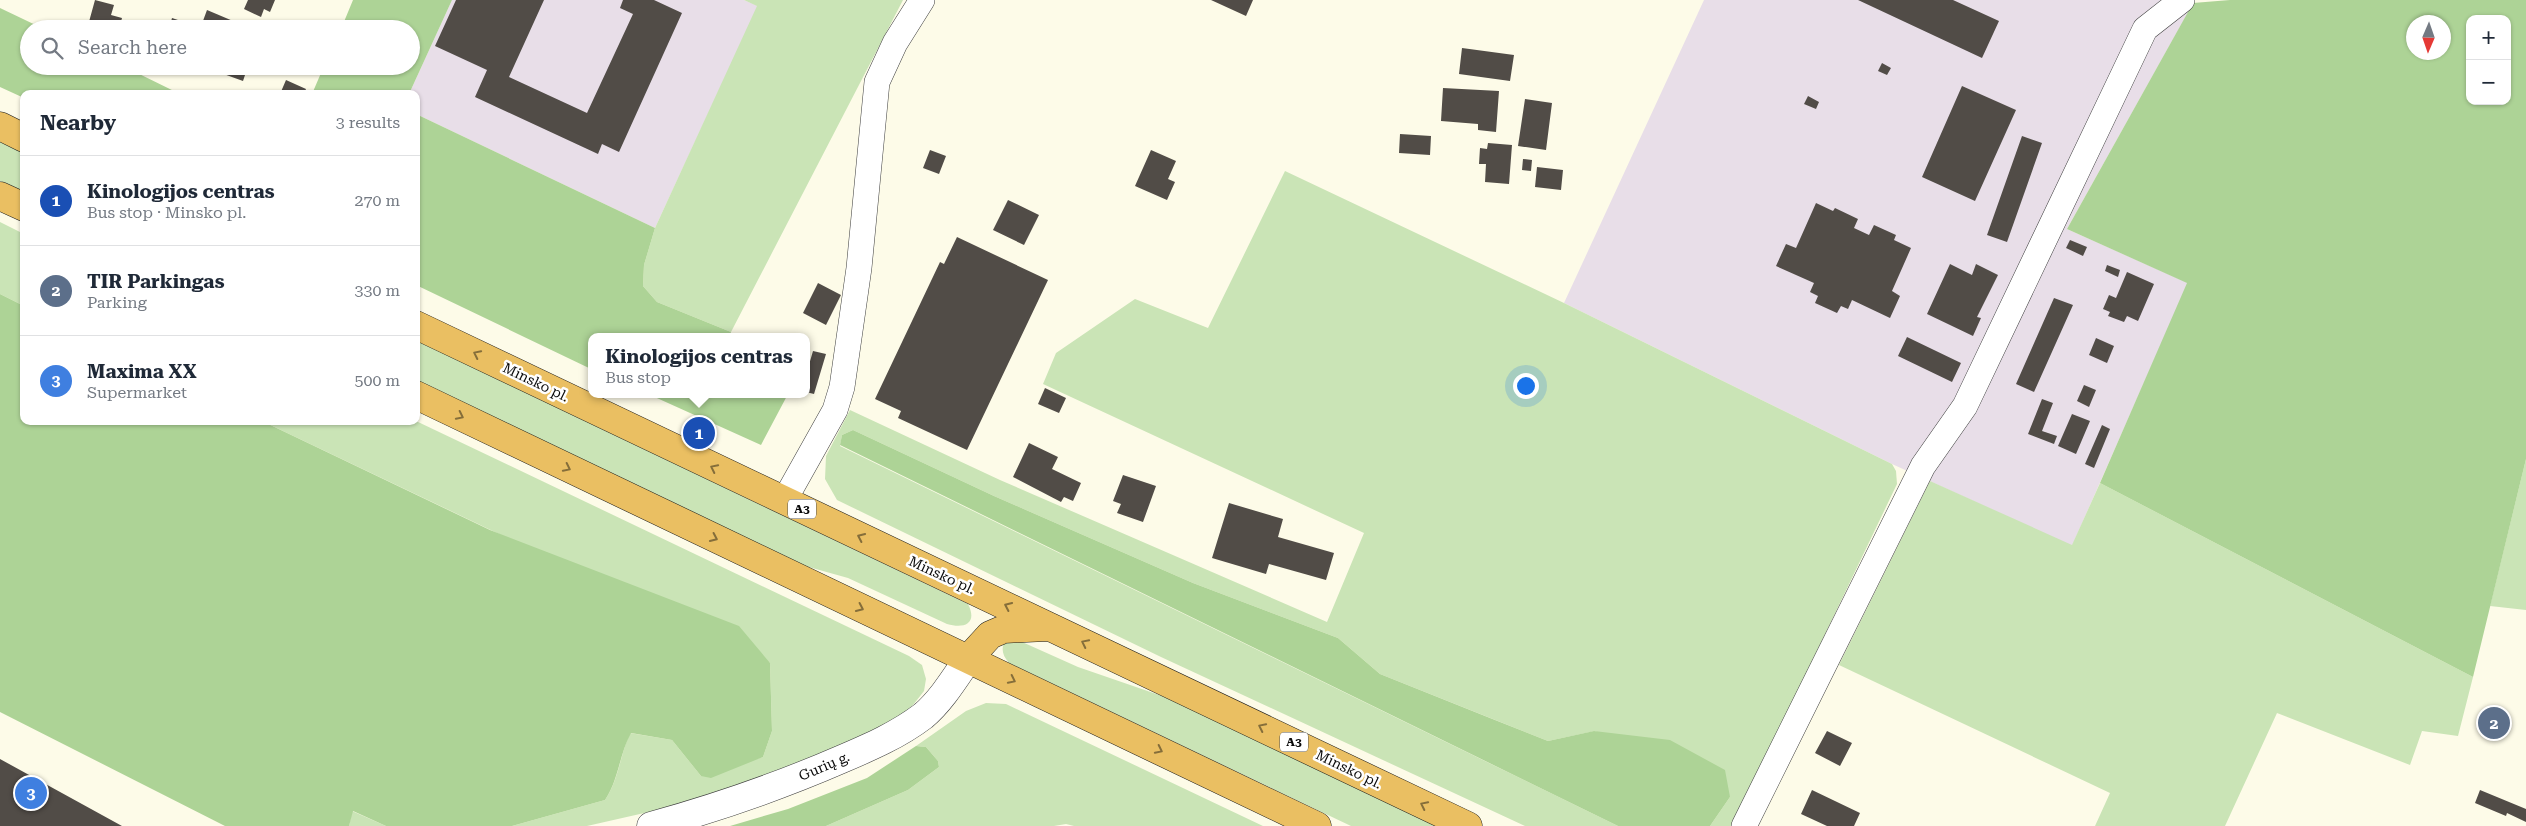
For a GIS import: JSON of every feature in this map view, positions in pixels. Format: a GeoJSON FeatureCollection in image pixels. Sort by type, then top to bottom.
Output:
{"type":"FeatureCollection","features":[{"type":"Feature","properties":{"kind":"highway"},"geometry":{"type":"LineString","coordinates":[[0,126],[20,136]]}},
{"type":"Feature","properties":{"kind":"highway"},"geometry":{"type":"LineString","coordinates":[[0,196],[20,205]]}},
{"type":"Feature","properties":{"kind":"highway","name":"Minsko pl."},"geometry":{"type":"LineString","coordinates":[[420,327],[1468,826]]}},
{"type":"Feature","properties":{"kind":"highway"},"geometry":{"type":"LineString","coordinates":[[420,397],[1317,826]]}},
{"type":"Feature","properties":{"kind":"highway"},"geometry":{"type":"LineString","coordinates":[[968,659],[990,635],[1004,629],[1052,627]]}},
{"type":"Feature","properties":{"kind":"street"},"geometry":{"type":"LineString","coordinates":[[784,501],[835,410],[842,387],[860,268],[877,82],[895,43],[922,0]]}},
{"type":"Feature","properties":{"kind":"street"},"geometry":{"type":"LineString","coordinates":[[1744,826],[1923,466],[1965,406],[2146,29],[2182,0]]}},
{"type":"Feature","properties":{"kind":"street","name":"Gurių g."},"geometry":{"type":"LineString","coordinates":[[651,826],[719,807],[816,771],[890,738],[924,715],[944,693],[968,659]]}},
{"type":"Feature","properties":{"kind":"shaded area"},"geometry":{"type":"Polygon","coordinates":[[[452,0],[744,0],[758,6],[655,228],[420,116],[420,90],[411,90],[418,75],[420,75],[420,70],[452,0]]]}},
{"type":"Feature","properties":{"kind":"shaded area"},"geometry":{"type":"Polygon","coordinates":[[[1704,0],[2195,0],[2067,229],[2188,283],[2072,546],[1892,464],[1564,303],[1704,0]]]}},
{"type":"Feature","properties":{"kind":"green space"},"geometry":{"type":"Polygon","coordinates":[[[353,0],[452,0],[420,70],[420,20],[345,20],[353,0]]]}},
{"type":"Feature","properties":{"kind":"green space"},"geometry":{"type":"Polygon","coordinates":[[[744,0],[903,0],[731,332],[657,302],[643,286],[644,265],[655,228],[757,6],[744,0]]]}},
{"type":"Feature","properties":{"kind":"green space"},"geometry":{"type":"Polygon","coordinates":[[[2230,0],[2526,0],[2526,459],[2473,677],[2100,483],[2187,283],[2067,229],[2193,3],[2230,0]]]}},
{"type":"Feature","properties":{"kind":"green space"},"geometry":{"type":"Polygon","coordinates":[[[0,8],[25,20],[20,20],[20,75],[141,75],[172,90],[20,90],[20,96],[0,87],[0,8]]]}},
{"type":"Feature","properties":{"kind":"green space"},"geometry":{"type":"Polygon","coordinates":[[[320,75],[418,75],[411,90],[314,90],[320,75]]]}},
{"type":"Feature","properties":{"kind":"green space"},"geometry":{"type":"Polygon","coordinates":[[[420,116],[655,228],[644,265],[643,286],[657,302],[731,332],[588,333],[588,368],[420,287],[420,116]]]}},
{"type":"Feature","properties":{"kind":"green space"},"geometry":{"type":"Polygon","coordinates":[[[0,141],[20,151],[20,190],[0,181],[0,141]]]}},
{"type":"Feature","properties":{"kind":"green space"},"geometry":{"type":"Polygon","coordinates":[[[1285,171],[1564,303],[1892,464],[1896,471],[1897,484],[1733,826],[1710,826],[1730,797],[1595,731],[1548,741],[1380,674],[1338,638],[1193,583],[994,496],[853,430],[842,435],[840,446],[1618,826],[1525,826],[1161,657],[837,500],[825,479],[826,456],[850,410],[1000,480],[1327,622],[1364,533],[1043,384],[1056,353],[1135,299],[1208,328],[1285,171]]]}},
{"type":"Feature","properties":{"kind":"green space"},"geometry":{"type":"Polygon","coordinates":[[[0,222],[20,232],[20,304],[0,294],[0,222]]]}},
{"type":"Feature","properties":{"kind":"green space"},"geometry":{"type":"Polygon","coordinates":[[[0,294],[20,304],[20,425],[270,425],[490,530],[739,626],[770,663],[772,731],[763,757],[711,778],[701,776],[672,740],[631,733],[610,792],[605,800],[512,826],[386,826],[353,811],[349,826],[225,826],[0,712],[0,294]]]}},
{"type":"Feature","properties":{"kind":"green space"},"geometry":{"type":"Polygon","coordinates":[[[420,342],[968,604],[971,611],[970,620],[968,623],[959,626],[947,624],[848,578],[798,564],[420,383],[420,342]]]}},
{"type":"Feature","properties":{"kind":"green space"},"geometry":{"type":"Polygon","coordinates":[[[657,398],[786,398],[761,445],[657,398]]]}},
{"type":"Feature","properties":{"kind":"green space"},"geometry":{"type":"Polygon","coordinates":[[[420,423],[909,656],[922,665],[926,679],[924,691],[913,705],[897,719],[864,736],[767,775],[684,804],[587,826],[512,826],[605,800],[613,784],[630,733],[672,740],[701,776],[763,757],[772,731],[770,663],[270,425],[420,425],[420,423]]]}},
{"type":"Feature","properties":{"kind":"green space"},"geometry":{"type":"Polygon","coordinates":[[[853,430],[994,496],[1193,583],[1338,638],[1380,674],[1548,741],[1594,731],[1670,740],[1725,770],[1730,797],[1710,826],[1618,826],[840,445],[842,435],[853,430]]]}},
{"type":"Feature","properties":{"kind":"green space"},"geometry":{"type":"Polygon","coordinates":[[[2526,459],[2526,610],[2490,606],[2526,459]]]}},
{"type":"Feature","properties":{"kind":"green space"},"geometry":{"type":"Polygon","coordinates":[[[1930,481],[2072,545],[2100,483],[2473,677],[2458,736],[2422,731],[2410,765],[2277,713],[2225,826],[2095,826],[2110,793],[1839,665],[1930,481]]]}},
{"type":"Feature","properties":{"kind":"green space"},"geometry":{"type":"Polygon","coordinates":[[[1013,638],[1078,667],[1165,697],[1440,826],[1351,826],[1009,663],[1004,655],[1003,646],[1005,640],[1013,638]]]}},
{"type":"Feature","properties":{"kind":"green space"},"geometry":{"type":"Polygon","coordinates":[[[986,703],[1006,704],[1263,826],[1074,826],[1066,824],[1054,826],[826,826],[908,790],[939,767],[938,761],[926,747],[916,746],[966,711],[986,703]]]}},
{"type":"Feature","properties":{"kind":"green space"},"geometry":{"type":"Polygon","coordinates":[[[916,746],[926,747],[938,761],[939,767],[908,790],[826,826],[730,826],[788,809],[867,778],[916,746]]]}},
{"type":"Feature","properties":{"kind":"green space"},"geometry":{"type":"Polygon","coordinates":[[[352,811],[386,826],[349,826],[352,811]]]}},
{"type":"Feature","properties":{"kind":"building"},"geometry":{"type":"Polygon","coordinates":[[[95,0],[114,5],[111,15],[122,18],[121,20],[89,20],[95,0]]]}},
{"type":"Feature","properties":{"kind":"building"},"geometry":{"type":"Polygon","coordinates":[[[248,0],[275,0],[270,12],[264,9],[261,17],[244,9],[248,0]]]}},
{"type":"Feature","properties":{"kind":"building"},"geometry":{"type":"Polygon","coordinates":[[[456,0],[544,0],[509,77],[587,113],[633,14],[620,8],[623,0],[654,0],[682,13],[619,152],[602,144],[598,154],[475,97],[487,70],[435,46],[456,0]]]}},
{"type":"Feature","properties":{"kind":"building"},"geometry":{"type":"Polygon","coordinates":[[[1211,0],[1253,0],[1246,16],[1211,0]]]}},
{"type":"Feature","properties":{"kind":"building"},"geometry":{"type":"Polygon","coordinates":[[[1858,0],[1953,0],[1999,21],[1982,58],[1858,0]]]}},
{"type":"Feature","properties":{"kind":"building"},"geometry":{"type":"Polygon","coordinates":[[[207,10],[231,20],[203,20],[207,10]]]}},
{"type":"Feature","properties":{"kind":"building"},"geometry":{"type":"Polygon","coordinates":[[[1462,48],[1514,55],[1510,81],[1459,74],[1462,48]]]}},
{"type":"Feature","properties":{"kind":"building"},"geometry":{"type":"Polygon","coordinates":[[[1882,63],[1891,68],[1887,75],[1878,71],[1882,63]]]}},
{"type":"Feature","properties":{"kind":"building"},"geometry":{"type":"Polygon","coordinates":[[[226,75],[245,75],[243,81],[226,75]]]}},
{"type":"Feature","properties":{"kind":"building"},"geometry":{"type":"Polygon","coordinates":[[[286,80],[306,89],[306,90],[282,90],[286,80]]]}},
{"type":"Feature","properties":{"kind":"building"},"geometry":{"type":"Polygon","coordinates":[[[1962,86],[2016,110],[1975,201],[1922,177],[1962,86]]]}},
{"type":"Feature","properties":{"kind":"building"},"geometry":{"type":"Polygon","coordinates":[[[1443,88],[1499,91],[1496,132],[1478,130],[1478,124],[1441,121],[1443,88]]]}},
{"type":"Feature","properties":{"kind":"building"},"geometry":{"type":"Polygon","coordinates":[[[1808,96],[1819,102],[1816,109],[1804,104],[1808,96]]]}},
{"type":"Feature","properties":{"kind":"building"},"geometry":{"type":"Polygon","coordinates":[[[1525,99],[1552,103],[1546,150],[1518,146],[1525,99]]]}},
{"type":"Feature","properties":{"kind":"building"},"geometry":{"type":"Polygon","coordinates":[[[1400,134],[1431,136],[1430,155],[1399,153],[1400,134]]]}},
{"type":"Feature","properties":{"kind":"building"},"geometry":{"type":"Polygon","coordinates":[[[2022,136],[2042,143],[2007,242],[1987,235],[2022,136]]]}},
{"type":"Feature","properties":{"kind":"building"},"geometry":{"type":"Polygon","coordinates":[[[1488,143],[1512,145],[1509,184],[1485,182],[1486,164],[1479,164],[1480,148],[1487,149],[1488,143]]]}},
{"type":"Feature","properties":{"kind":"building"},"geometry":{"type":"Polygon","coordinates":[[[930,150],[946,156],[939,174],[923,168],[930,150]]]}},
{"type":"Feature","properties":{"kind":"building"},"geometry":{"type":"Polygon","coordinates":[[[1151,150],[1176,161],[1168,179],[1175,182],[1167,200],[1135,186],[1151,150]]]}},
{"type":"Feature","properties":{"kind":"building"},"geometry":{"type":"Polygon","coordinates":[[[1523,159],[1532,160],[1531,171],[1522,170],[1523,159]]]}},
{"type":"Feature","properties":{"kind":"building"},"geometry":{"type":"Polygon","coordinates":[[[1537,167],[1563,170],[1561,190],[1535,187],[1537,167]]]}},
{"type":"Feature","properties":{"kind":"building"},"geometry":{"type":"Polygon","coordinates":[[[1008,200],[1039,215],[1024,245],[993,230],[1008,200]]]}},
{"type":"Feature","properties":{"kind":"building"},"geometry":{"type":"Polygon","coordinates":[[[1816,203],[1833,211],[1835,208],[1858,219],[1854,228],[1869,235],[1874,225],[1896,235],[1894,240],[1911,248],[1892,291],[1900,296],[1890,318],[1852,300],[1848,309],[1841,306],[1837,313],[1815,303],[1818,296],[1810,292],[1814,283],[1776,266],[1786,244],[1796,248],[1816,203]]]}},
{"type":"Feature","properties":{"kind":"building"},"geometry":{"type":"Polygon","coordinates":[[[957,237],[1048,280],[967,450],[898,418],[901,411],[875,399],[940,262],[944,264],[957,237]]]}},
{"type":"Feature","properties":{"kind":"building"},"geometry":{"type":"Polygon","coordinates":[[[2070,240],[2087,247],[2083,256],[2066,248],[2070,240]]]}},
{"type":"Feature","properties":{"kind":"building"},"geometry":{"type":"Polygon","coordinates":[[[1950,264],[1972,275],[1976,264],[1998,275],[1977,317],[1981,318],[1973,336],[1927,314],[1950,264]]]}},
{"type":"Feature","properties":{"kind":"building"},"geometry":{"type":"Polygon","coordinates":[[[2107,265],[2120,270],[2118,277],[2105,271],[2107,265]]]}},
{"type":"Feature","properties":{"kind":"building"},"geometry":{"type":"Polygon","coordinates":[[[2127,272],[2154,284],[2138,321],[2127,316],[2124,322],[2108,316],[2110,312],[2103,309],[2109,295],[2116,298],[2127,272]]]}},
{"type":"Feature","properties":{"kind":"building"},"geometry":{"type":"Polygon","coordinates":[[[818,283],[841,295],[826,325],[803,313],[818,283]]]}},
{"type":"Feature","properties":{"kind":"building"},"geometry":{"type":"Polygon","coordinates":[[[2054,298],[2073,305],[2034,392],[2016,384],[2054,298]]]}},
{"type":"Feature","properties":{"kind":"building"},"geometry":{"type":"Polygon","coordinates":[[[1907,337],[1961,363],[1952,382],[1898,356],[1907,337]]]}},
{"type":"Feature","properties":{"kind":"building"},"geometry":{"type":"Polygon","coordinates":[[[2096,338],[2114,346],[2107,363],[2089,355],[2096,338]]]}},
{"type":"Feature","properties":{"kind":"building"},"geometry":{"type":"Polygon","coordinates":[[[813,351],[826,354],[814,394],[810,393],[810,361],[813,351]]]}},
{"type":"Feature","properties":{"kind":"building"},"geometry":{"type":"Polygon","coordinates":[[[2084,385],[2096,390],[2089,407],[2077,401],[2084,385]]]}},
{"type":"Feature","properties":{"kind":"building"},"geometry":{"type":"Polygon","coordinates":[[[1045,388],[1066,398],[1059,413],[1038,404],[1045,388]]]}},
{"type":"Feature","properties":{"kind":"building"},"geometry":{"type":"Polygon","coordinates":[[[2042,399],[2053,403],[2042,431],[2057,436],[2054,444],[2028,434],[2042,399]]]}},
{"type":"Feature","properties":{"kind":"building"},"geometry":{"type":"Polygon","coordinates":[[[2072,414],[2090,421],[2076,454],[2058,446],[2072,414]]]}},
{"type":"Feature","properties":{"kind":"building"},"geometry":{"type":"Polygon","coordinates":[[[2102,425],[2110,429],[2094,468],[2085,464],[2102,425]]]}},
{"type":"Feature","properties":{"kind":"building"},"geometry":{"type":"Polygon","coordinates":[[[1029,443],[1058,457],[1052,469],[1081,483],[1073,501],[1064,497],[1061,502],[1013,477],[1029,443]]]}},
{"type":"Feature","properties":{"kind":"building"},"geometry":{"type":"Polygon","coordinates":[[[1123,475],[1156,486],[1143,522],[1117,513],[1121,504],[1113,501],[1123,475]]]}},
{"type":"Feature","properties":{"kind":"building"},"geometry":{"type":"Polygon","coordinates":[[[1229,503],[1283,519],[1278,537],[1334,553],[1326,580],[1269,564],[1266,574],[1212,558],[1229,503]]]}},
{"type":"Feature","properties":{"kind":"building"},"geometry":{"type":"Polygon","coordinates":[[[1827,731],[1852,743],[1840,766],[1815,753],[1827,731]]]}},
{"type":"Feature","properties":{"kind":"building"},"geometry":{"type":"Polygon","coordinates":[[[0,759],[122,826],[0,826],[0,759]]]}},
{"type":"Feature","properties":{"kind":"building"},"geometry":{"type":"Polygon","coordinates":[[[1812,790],[1860,813],[1854,826],[1827,826],[1801,814],[1812,790]]]}},
{"type":"Feature","properties":{"kind":"building"},"geometry":{"type":"Polygon","coordinates":[[[2480,790],[2526,809],[2526,822],[2507,813],[2506,816],[2475,803],[2480,790]]]}},
{"type":"Feature","properties":{"kind":"place","name":"Kinologijos centras"},"geometry":{"type":"Point","coordinates":[699,433]}},
{"type":"Feature","properties":{"kind":"place","name":"TIR Parkingas"},"geometry":{"type":"Point","coordinates":[2494,723]}},
{"type":"Feature","properties":{"kind":"place","name":"Maxima XX"},"geometry":{"type":"Point","coordinates":[31,793]}}]}
